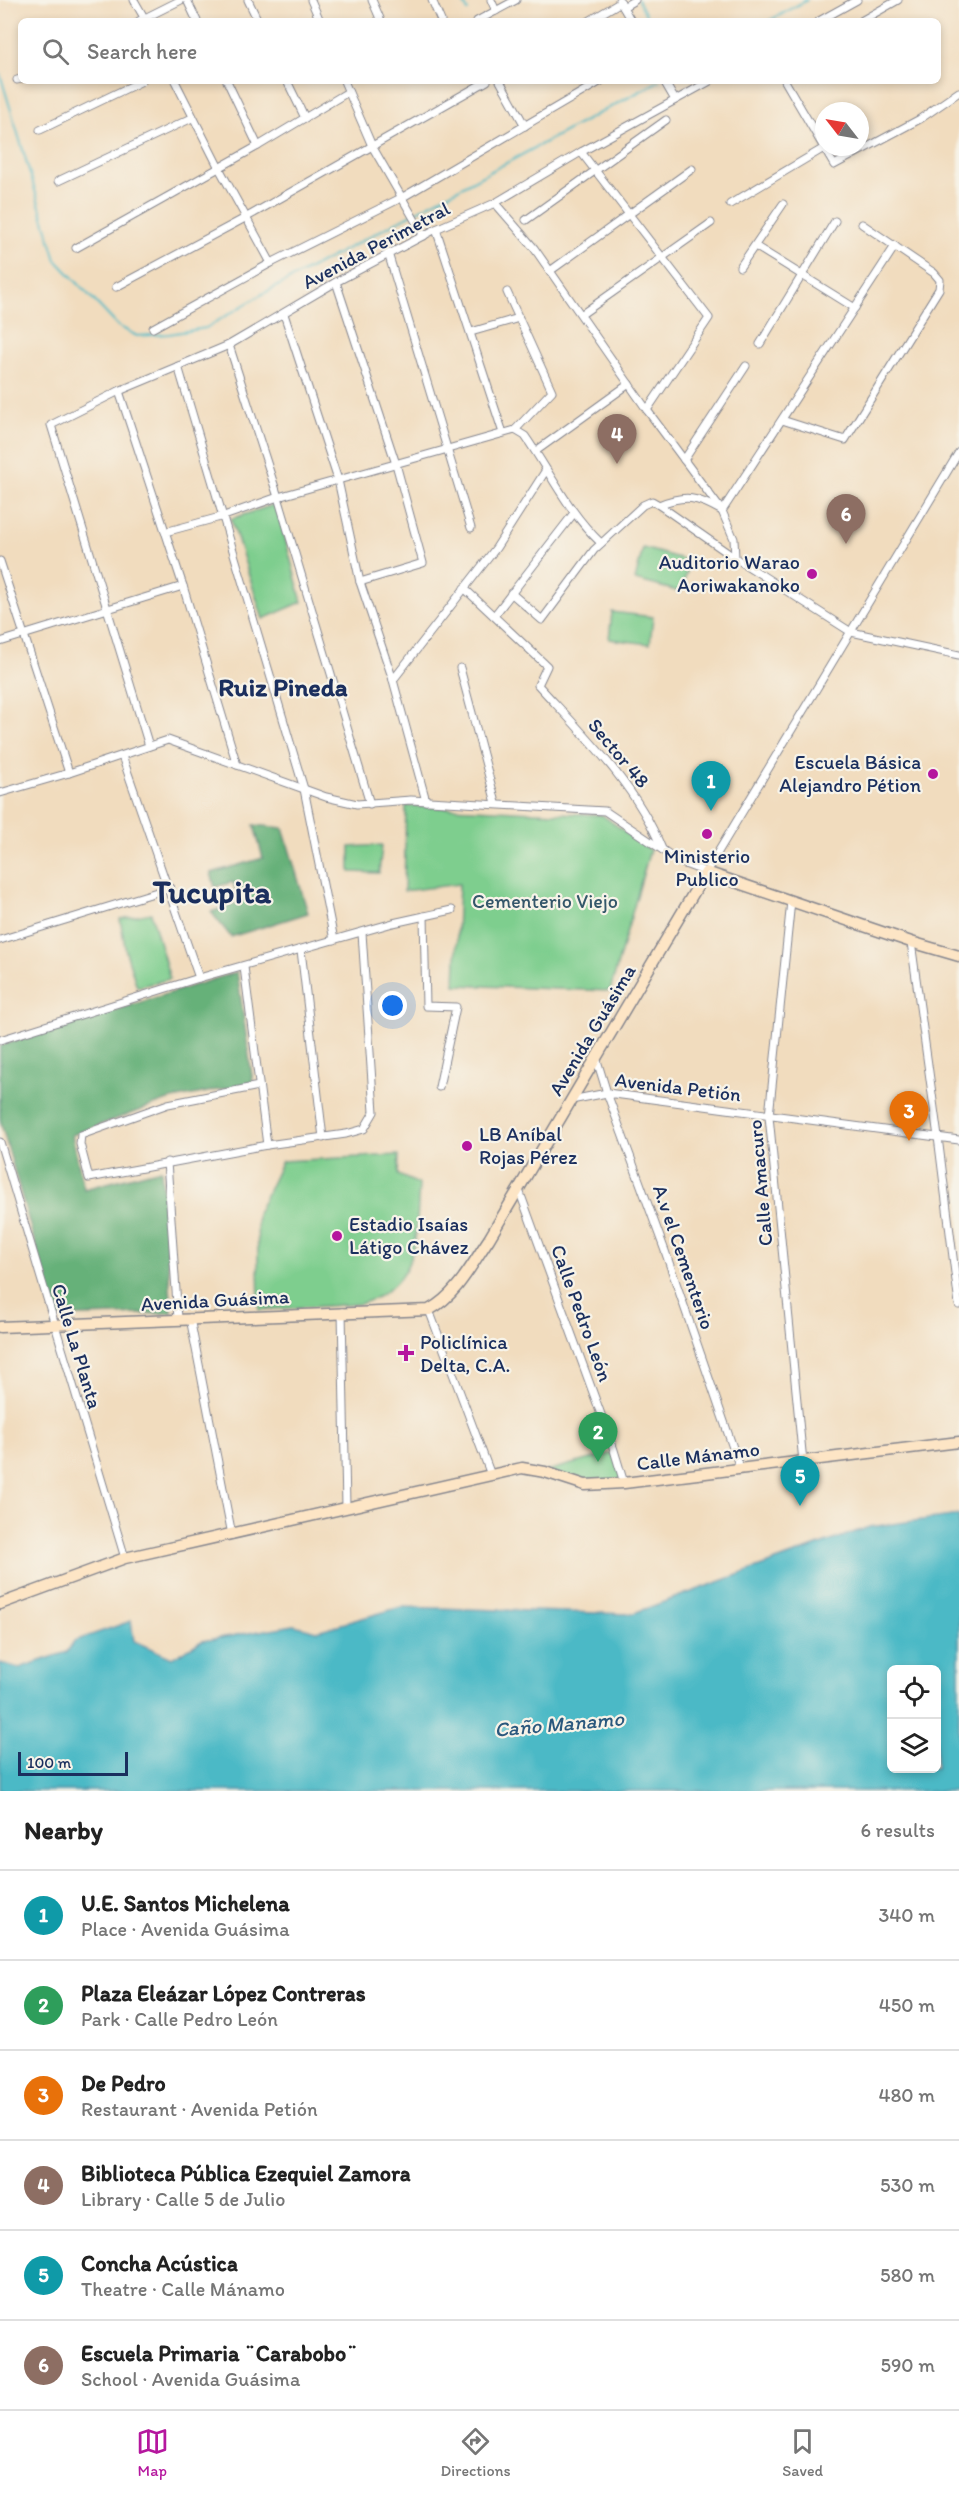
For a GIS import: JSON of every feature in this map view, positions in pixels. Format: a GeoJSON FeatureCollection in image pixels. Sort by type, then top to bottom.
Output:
{"type":"FeatureCollection","features":[{"type":"Feature","properties":{"kind":"main road"},"geometry":{"type":"LineString","coordinates":[[706,872],[911,942],[959,956]]}},
{"type":"Feature","properties":{"kind":"main road","name":"Avenida Guásima"},"geometry":{"type":"LineString","coordinates":[[0,1327],[429,1310],[446,1298],[462,1280],[519,1190],[706,872]]}},
{"type":"Feature","properties":{"kind":"main road","name":"Calle Mánamo"},"geometry":{"type":"LineString","coordinates":[[491,1475],[522,1468],[545,1472],[585,1485],[624,1483],[959,1442]]}},
{"type":"Feature","properties":{"kind":"main road"},"geometry":{"type":"LineString","coordinates":[[0,1604],[125,1558],[491,1475]]}},
{"type":"Feature","properties":{"kind":"street"},"geometry":{"type":"LineString","coordinates":[[134,0],[142,18]]}},
{"type":"Feature","properties":{"kind":"street"},"geometry":{"type":"LineString","coordinates":[[147,18],[181,0]]}},
{"type":"Feature","properties":{"kind":"street"},"geometry":{"type":"LineString","coordinates":[[187,0],[196,18]]}},
{"type":"Feature","properties":{"kind":"street"},"geometry":{"type":"LineString","coordinates":[[248,0],[257,18]]}},
{"type":"Feature","properties":{"kind":"street"},"geometry":{"type":"LineString","coordinates":[[311,0],[319,18]]}},
{"type":"Feature","properties":{"kind":"street"},"geometry":{"type":"LineString","coordinates":[[372,0],[380,18]]}},
{"type":"Feature","properties":{"kind":"street"},"geometry":{"type":"LineString","coordinates":[[432,0],[440,18]]}},
{"type":"Feature","properties":{"kind":"street"},"geometry":{"type":"LineString","coordinates":[[491,0],[496,11]]}},
{"type":"Feature","properties":{"kind":"street"},"geometry":{"type":"LineString","coordinates":[[483,18],[516,0]]}},
{"type":"Feature","properties":{"kind":"street"},"geometry":{"type":"LineString","coordinates":[[595,18],[635,0]]}},
{"type":"Feature","properties":{"kind":"street"},"geometry":{"type":"LineString","coordinates":[[824,18],[857,0]]}},
{"type":"Feature","properties":{"kind":"street"},"geometry":{"type":"LineString","coordinates":[[866,18],[898,0]]}},
{"type":"Feature","properties":{"kind":"street"},"geometry":{"type":"LineString","coordinates":[[623,4],[630,18]]}},
{"type":"Feature","properties":{"kind":"street"},"geometry":{"type":"LineString","coordinates":[[40,130],[135,84]]}},
{"type":"Feature","properties":{"kind":"street"},"geometry":{"type":"LineString","coordinates":[[176,84],[192,118],[271,263]]}},
{"type":"Feature","properties":{"kind":"street"},"geometry":{"type":"LineString","coordinates":[[228,84],[258,146]]}},
{"type":"Feature","properties":{"kind":"street"},"geometry":{"type":"LineString","coordinates":[[288,84],[304,118]]}},
{"type":"Feature","properties":{"kind":"street"},"geometry":{"type":"LineString","coordinates":[[345,84],[372,146],[424,236]]}},
{"type":"Feature","properties":{"kind":"street"},"geometry":{"type":"LineString","coordinates":[[116,287],[247,218],[482,84]]}},
{"type":"Feature","properties":{"kind":"street"},"geometry":{"type":"LineString","coordinates":[[502,84],[525,126]]}},
{"type":"Feature","properties":{"kind":"street"},"geometry":{"type":"LineString","coordinates":[[153,328],[271,263],[403,197],[596,84]]}},
{"type":"Feature","properties":{"kind":"street"},"geometry":{"type":"LineString","coordinates":[[667,84],[675,100]]}},
{"type":"Feature","properties":{"kind":"street","name":"Avenida Perimetral"},"geometry":{"type":"LineString","coordinates":[[108,608],[51,425],[119,391],[229,345],[336,282],[436,229],[495,203],[581,152],[704,84]]}},
{"type":"Feature","properties":{"kind":"street"},"geometry":{"type":"LineString","coordinates":[[787,84],[815,133]]}},
{"type":"Feature","properties":{"kind":"street"},"geometry":{"type":"LineString","coordinates":[[76,248],[258,146],[348,92]]}},
{"type":"Feature","properties":{"kind":"street"},"geometry":{"type":"LineString","coordinates":[[869,146],[920,119],[959,92]]}},
{"type":"Feature","properties":{"kind":"street"},"geometry":{"type":"LineString","coordinates":[[58,181],[192,118]]}},
{"type":"Feature","properties":{"kind":"street"},"geometry":{"type":"LineString","coordinates":[[526,220],[666,120]]}},
{"type":"Feature","properties":{"kind":"street"},"geometry":{"type":"LineString","coordinates":[[581,152],[709,318],[647,410]]}},
{"type":"Feature","properties":{"kind":"street"},"geometry":{"type":"LineString","coordinates":[[730,204],[815,153]]}},
{"type":"Feature","properties":{"kind":"street"},"geometry":{"type":"LineString","coordinates":[[829,156],[834,165],[851,156]]}},
{"type":"Feature","properties":{"kind":"street"},"geometry":{"type":"LineString","coordinates":[[550,271],[692,169]]}},
{"type":"Feature","properties":{"kind":"street"},"geometry":{"type":"LineString","coordinates":[[495,203],[582,314],[647,410],[722,511],[734,539],[735,558]]}},
{"type":"Feature","properties":{"kind":"street"},"geometry":{"type":"LineString","coordinates":[[740,267],[783,204]]}},
{"type":"Feature","properties":{"kind":"street"},"geometry":{"type":"LineString","coordinates":[[760,344],[835,221]]}},
{"type":"Feature","properties":{"kind":"street"},"geometry":{"type":"LineString","coordinates":[[582,314],[711,223]]}},
{"type":"Feature","properties":{"kind":"street"},"geometry":{"type":"LineString","coordinates":[[782,420],[845,440],[939,288],[940,280],[934,273],[862,224]]}},
{"type":"Feature","properties":{"kind":"street"},"geometry":{"type":"LineString","coordinates":[[436,229],[503,433]]}},
{"type":"Feature","properties":{"kind":"street"},"geometry":{"type":"LineString","coordinates":[[755,246],[855,308]]}},
{"type":"Feature","properties":{"kind":"street"},"geometry":{"type":"LineString","coordinates":[[722,511],[895,246]]}},
{"type":"Feature","properties":{"kind":"street"},"geometry":{"type":"LineString","coordinates":[[388,254],[471,528]]}},
{"type":"Feature","properties":{"kind":"street"},"geometry":{"type":"LineString","coordinates":[[336,282],[396,464],[423,563],[360,582]]}},
{"type":"Feature","properties":{"kind":"street"},"geometry":{"type":"LineString","coordinates":[[165,532],[224,516],[278,497],[515,430],[552,391],[507,292]]}},
{"type":"Feature","properties":{"kind":"street"},"geometry":{"type":"LineString","coordinates":[[284,314],[338,480],[360,582],[393,680],[426,801]]}},
{"type":"Feature","properties":{"kind":"street"},"geometry":{"type":"LineString","coordinates":[[471,332],[519,318]]}},
{"type":"Feature","properties":{"kind":"street"},"geometry":{"type":"LineString","coordinates":[[229,345],[278,497],[370,804]]}},
{"type":"Feature","properties":{"kind":"street"},"geometry":{"type":"LineString","coordinates":[[178,366],[304,789],[334,940]]}},
{"type":"Feature","properties":{"kind":"street"},"geometry":{"type":"LineString","coordinates":[[684,460],[746,366]]}},
{"type":"Feature","properties":{"kind":"street"},"geometry":{"type":"LineString","coordinates":[[536,451],[629,384]]}},
{"type":"Feature","properties":{"kind":"street"},"geometry":{"type":"LineString","coordinates":[[119,391],[183,586],[237,765]]}},
{"type":"Feature","properties":{"kind":"street"},"geometry":{"type":"LineString","coordinates":[[515,430],[525,435],[574,513],[585,528],[601,543]]}},
{"type":"Feature","properties":{"kind":"street","name":"Avenida Guásima"},"geometry":{"type":"LineString","coordinates":[[706,872],[959,452]]}},
{"type":"Feature","properties":{"kind":"street"},"geometry":{"type":"LineString","coordinates":[[393,680],[496,548],[546,470]]}},
{"type":"Feature","properties":{"kind":"street"},"geometry":{"type":"LineString","coordinates":[[658,505],[675,498],[692,497],[722,511]]}},
{"type":"Feature","properties":{"kind":"street"},"geometry":{"type":"LineString","coordinates":[[511,593],[542,620],[601,543],[643,505],[652,501],[850,632],[959,655]]}},
{"type":"Feature","properties":{"kind":"street"},"geometry":{"type":"LineString","coordinates":[[464,588],[494,616],[574,513]]}},
{"type":"Feature","properties":{"kind":"street"},"geometry":{"type":"LineString","coordinates":[[0,561],[69,773]]}},
{"type":"Feature","properties":{"kind":"street"},"geometry":{"type":"LineString","coordinates":[[0,642],[183,586]]}},
{"type":"Feature","properties":{"kind":"street"},"geometry":{"type":"LineString","coordinates":[[108,608],[149,746]]}},
{"type":"Feature","properties":{"kind":"street","name":"Sector 48"},"geometry":{"type":"LineString","coordinates":[[494,616],[548,666],[538,685],[635,796],[653,827],[662,850]]}},
{"type":"Feature","properties":{"kind":"street"},"geometry":{"type":"LineString","coordinates":[[460,668],[496,803]]}},
{"type":"Feature","properties":{"kind":"street"},"geometry":{"type":"LineString","coordinates":[[0,793],[168,740],[343,802],[370,804],[426,801],[496,803],[606,811],[682,863],[706,872]]}},
{"type":"Feature","properties":{"kind":"street"},"geometry":{"type":"LineString","coordinates":[[122,756],[170,888],[199,978]]}},
{"type":"Feature","properties":{"kind":"street"},"geometry":{"type":"LineString","coordinates":[[0,939],[170,888]]}},
{"type":"Feature","properties":{"kind":"street","name":"Calle Amacuro"},"geometry":{"type":"LineString","coordinates":[[790,901],[770,1116],[803,1462]]}},
{"type":"Feature","properties":{"kind":"street"},"geometry":{"type":"LineString","coordinates":[[0,1040],[199,978],[452,910]]}},
{"type":"Feature","properties":{"kind":"street"},"geometry":{"type":"LineString","coordinates":[[424,916],[426,1006],[456,1007],[439,1087]]}},
{"type":"Feature","properties":{"kind":"street"},"geometry":{"type":"LineString","coordinates":[[259,1086],[168,1104],[81,1135],[80,1144],[89,1178],[166,1162],[323,1138],[364,1129],[374,1112],[362,933]]}},
{"type":"Feature","properties":{"kind":"street"},"geometry":{"type":"LineString","coordinates":[[911,942],[959,1305]]}},
{"type":"Feature","properties":{"kind":"street"},"geometry":{"type":"LineString","coordinates":[[301,950],[323,1138]]}},
{"type":"Feature","properties":{"kind":"street"},"geometry":{"type":"LineString","coordinates":[[244,967],[267,1145]]}},
{"type":"Feature","properties":{"kind":"street","name":"A.v el Cementerio"},"geometry":{"type":"LineString","coordinates":[[596,1057],[740,1468]]}},
{"type":"Feature","properties":{"kind":"street","name":"Avenida Petión"},"geometry":{"type":"LineString","coordinates":[[571,1100],[607,1093],[959,1140]]}},
{"type":"Feature","properties":{"kind":"street","name":"Calle La Planta"},"geometry":{"type":"LineString","coordinates":[[0,1142],[125,1558]]}},
{"type":"Feature","properties":{"kind":"street"},"geometry":{"type":"LineString","coordinates":[[166,1162],[178,1319]]}},
{"type":"Feature","properties":{"kind":"street","name":"Calle Pedro León"},"geometry":{"type":"LineString","coordinates":[[519,1190],[624,1483]]}},
{"type":"Feature","properties":{"kind":"street"},"geometry":{"type":"LineString","coordinates":[[429,1310],[491,1475]]}},
{"type":"Feature","properties":{"kind":"street"},"geometry":{"type":"LineString","coordinates":[[342,1312],[346,1507]]}},
{"type":"Feature","properties":{"kind":"street"},"geometry":{"type":"LineString","coordinates":[[190,1318],[232,1535]]}},
{"type":"Feature","properties":{"kind":"green space"},"geometry":{"type":"Polygon","coordinates":[[[276,504],[302,602],[263,619],[231,519],[276,504]]]}},
{"type":"Feature","properties":{"kind":"green space"},"geometry":{"type":"Polygon","coordinates":[[[643,548],[690,561],[681,592],[635,580],[643,548]]]}},
{"type":"Feature","properties":{"kind":"green space"},"geometry":{"type":"Polygon","coordinates":[[[612,612],[653,617],[650,644],[609,639],[612,612]]]}},
{"type":"Feature","properties":{"kind":"green space","name":"Cementerio Viejo"},"geometry":{"type":"Polygon","coordinates":[[[406,806],[602,815],[650,850],[610,991],[455,985],[459,884],[404,891],[406,806]]]}},
{"type":"Feature","properties":{"kind":"green space"},"geometry":{"type":"Polygon","coordinates":[[[254,825],[283,828],[308,913],[231,937],[211,912],[239,903],[233,882],[215,887],[211,873],[263,858],[254,825]]]}},
{"type":"Feature","properties":{"kind":"green space"},"geometry":{"type":"Polygon","coordinates":[[[382,845],[379,873],[350,872],[350,847],[382,845]]]}},
{"type":"Feature","properties":{"kind":"green space"},"geometry":{"type":"Polygon","coordinates":[[[151,913],[170,979],[137,987],[126,952],[120,919],[151,913]]]}},
{"type":"Feature","properties":{"kind":"green space"},"geometry":{"type":"Polygon","coordinates":[[[237,972],[253,1083],[168,1100],[72,1135],[84,1189],[161,1169],[172,1313],[56,1317],[0,1120],[0,1046],[237,972]]]}},
{"type":"Feature","properties":{"kind":"green space","name":"Estadio Isaías Látigo Chávez"},"geometry":{"type":"Polygon","coordinates":[[[399,1155],[398,1175],[419,1184],[417,1222],[411,1257],[404,1272],[394,1285],[380,1296],[360,1304],[259,1310],[257,1214],[282,1161],[399,1155]]]}},
{"type":"Feature","properties":{"kind":"green space"},"geometry":{"type":"Polygon","coordinates":[[[613,1453],[624,1483],[585,1485],[546,1471],[613,1453]]]}},
{"type":"Feature","properties":{"kind":"water","name":"Caño Manamo"},"geometry":{"type":"Polygon","coordinates":[[[959,1515],[959,1791],[0,1791],[0,1663],[19,1668],[67,1652],[74,1641],[131,1621],[134,1641],[172,1658],[202,1641],[294,1625],[317,1631],[401,1607],[631,1614],[869,1527],[959,1515]]]}},
{"type":"Feature","properties":{"kind":"waterway"},"geometry":{"type":"LineString","coordinates":[[462,0],[468,11]]}},
{"type":"Feature","properties":{"kind":"waterway"},"geometry":{"type":"LineString","coordinates":[[638,0],[647,18]]}},
{"type":"Feature","properties":{"kind":"waterway"},"geometry":{"type":"LineString","coordinates":[[774,18],[807,0]]}},
{"type":"Feature","properties":{"kind":"waterway"},"geometry":{"type":"LineString","coordinates":[[0,74],[56,260],[118,326],[137,336],[206,328],[259,296],[653,84]]}},
{"type":"Feature","properties":{"kind":"place","name":"Biblioteca Pública Ezequiel Zamora"},"geometry":{"type":"Point","coordinates":[617,464]}},
{"type":"Feature","properties":{"kind":"place","name":"Escuela Primaria ¨Carabobo¨"},"geometry":{"type":"Point","coordinates":[846,544]}},
{"type":"Feature","properties":{"kind":"place","name":"Auditorio Warao Aoriwakanoko"},"geometry":{"type":"Point","coordinates":[812,574]}},
{"type":"Feature","properties":{"kind":"place","name":"Escuela Básica Alejandro Pétion"},"geometry":{"type":"Point","coordinates":[933,774]}},
{"type":"Feature","properties":{"kind":"place","name":"U.E. Santos Michelena"},"geometry":{"type":"Point","coordinates":[711,811]}},
{"type":"Feature","properties":{"kind":"place","name":"Ministerio Publico"},"geometry":{"type":"Point","coordinates":[707,834]}},
{"type":"Feature","properties":{"kind":"place","name":"De Pedro"},"geometry":{"type":"Point","coordinates":[909,1141]}},
{"type":"Feature","properties":{"kind":"place","name":"LB Aníbal Rojas Pérez"},"geometry":{"type":"Point","coordinates":[467,1146]}},
{"type":"Feature","properties":{"kind":"place","name":"Estadio Isaías Látigo Chávez"},"geometry":{"type":"Point","coordinates":[337,1236]}},
{"type":"Feature","properties":{"kind":"place","name":"Policlínica Delta, C.A."},"geometry":{"type":"Point","coordinates":[406,1353]}},
{"type":"Feature","properties":{"kind":"place","name":"Plaza Eleázar López Contreras"},"geometry":{"type":"Point","coordinates":[598,1462]}},
{"type":"Feature","properties":{"kind":"place","name":"Concha Acústica"},"geometry":{"type":"Point","coordinates":[800,1506]}},
{"type":"Feature","properties":{"kind":"district","name":"Ruiz Pineda"},"geometry":{"type":"Point","coordinates":[283,687]}},
{"type":"Feature","properties":{"kind":"district","name":"Tucupita"},"geometry":{"type":"Point","coordinates":[212,892]}}]}
